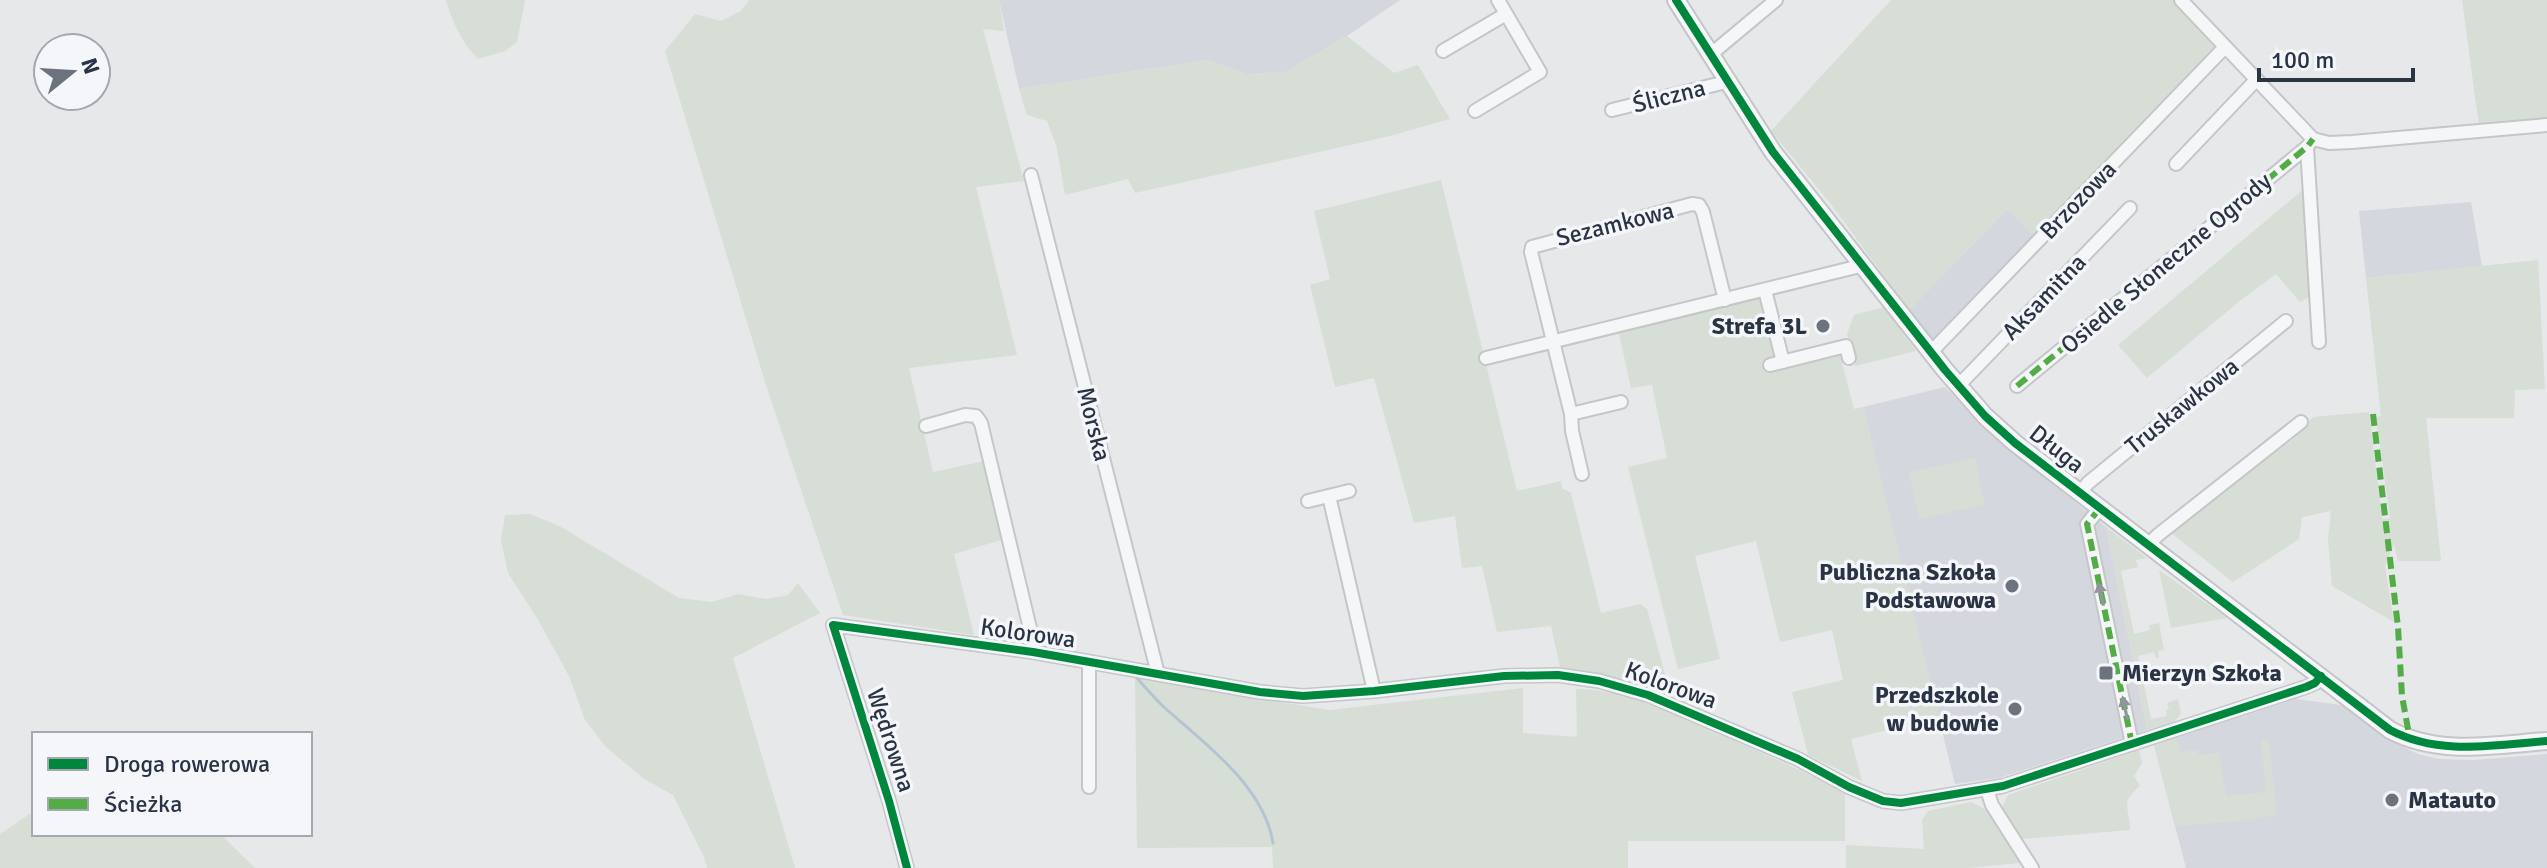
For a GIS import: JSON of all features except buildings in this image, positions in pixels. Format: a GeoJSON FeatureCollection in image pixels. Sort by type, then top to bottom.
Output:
{"type":"FeatureCollection","features":[{"type":"Feature","properties":{"kind":"street"},"geometry":{"type":"LineString","coordinates":[[1475,111],[1540,72],[1498,0]]}},
{"type":"Feature","properties":{"kind":"street","name":"Długa"},"geometry":{"type":"LineString","coordinates":[[1676,0],[1778,159],[1958,386],[2006,435],[2390,730],[2419,743],[2453,747],[2547,741]]}},
{"type":"Feature","properties":{"kind":"street"},"geometry":{"type":"LineString","coordinates":[[1710,55],[1776,0]]}},
{"type":"Feature","properties":{"kind":"street"},"geometry":{"type":"LineString","coordinates":[[2181,0],[2310,143],[2319,342]]}},
{"type":"Feature","properties":{"kind":"street"},"geometry":{"type":"LineString","coordinates":[[1443,51],[1506,14]]}},
{"type":"Feature","properties":{"kind":"street","name":"Brzozowa"},"geometry":{"type":"LineString","coordinates":[[1931,352],[2225,47]]}},
{"type":"Feature","properties":{"kind":"street"},"geometry":{"type":"LineString","coordinates":[[2176,164],[2256,80]]}},
{"type":"Feature","properties":{"kind":"street","name":"Śliczna"},"geometry":{"type":"LineString","coordinates":[[1612,110],[1726,82]]}},
{"type":"Feature","properties":{"kind":"street"},"geometry":{"type":"LineString","coordinates":[[2310,143],[2547,125]]}},
{"type":"Feature","properties":{"kind":"street","name":"Osiedle Słoneczne Ogrody"},"geometry":{"type":"LineString","coordinates":[[2017,386],[2310,143]]}},
{"type":"Feature","properties":{"kind":"street","name":"Morska"},"geometry":{"type":"LineString","coordinates":[[1031,175],[1158,674]]}},
{"type":"Feature","properties":{"kind":"street","name":"Sezamkowa"},"geometry":{"type":"LineString","coordinates":[[1582,474],[1532,247],[1692,204],[1699,205],[1725,300]]}},
{"type":"Feature","properties":{"kind":"street","name":"Aksamitna"},"geometry":{"type":"LineString","coordinates":[[1958,386],[2130,208]]}},
{"type":"Feature","properties":{"kind":"street"},"geometry":{"type":"LineString","coordinates":[[1486,358],[1856,267],[1861,263]]}},
{"type":"Feature","properties":{"kind":"street"},"geometry":{"type":"LineString","coordinates":[[1765,290],[1776,364],[1846,346],[1849,358]]}},
{"type":"Feature","properties":{"kind":"street","name":"Truskawkowa"},"geometry":{"type":"LineString","coordinates":[[2080,493],[2088,483],[2286,321]]}},
{"type":"Feature","properties":{"kind":"street"},"geometry":{"type":"LineString","coordinates":[[1571,414],[1621,402]]}},
{"type":"Feature","properties":{"kind":"street","name":"Kolorowa"},"geometry":{"type":"LineString","coordinates":[[926,426],[965,415],[976,416],[981,423],[1033,641],[1033,652]]}},
{"type":"Feature","properties":{"kind":"street"},"geometry":{"type":"LineString","coordinates":[[2148,545],[2301,422]]}},
{"type":"Feature","properties":{"kind":"street"},"geometry":{"type":"LineString","coordinates":[[1308,501],[1349,491]]}},
{"type":"Feature","properties":{"kind":"street"},"geometry":{"type":"LineString","coordinates":[[1329,496],[1374,691]]}},
{"type":"Feature","properties":{"kind":"street"},"geometry":{"type":"LineString","coordinates":[[2100,508],[2087,524],[2132,744]]}},
{"type":"Feature","properties":{"kind":"street","name":"Kolorowa"},"geometry":{"type":"LineString","coordinates":[[833,625],[1033,652],[1260,692],[1303,696],[1504,676],[1558,675],[1599,681],[1648,695],[1722,725],[1883,801],[1901,803],[1987,790],[2306,687],[2321,676]]}},
{"type":"Feature","properties":{"kind":"street","name":"Wędrowna"},"geometry":{"type":"LineString","coordinates":[[833,625],[907,868]]}},
{"type":"Feature","properties":{"kind":"street","name":"Kolorowa"},"geometry":{"type":"LineString","coordinates":[[1089,663],[1089,787]]}},
{"type":"Feature","properties":{"kind":"street"},"geometry":{"type":"LineString","coordinates":[[1987,790],[1992,805],[2032,868]]}},
{"type":"Feature","properties":{"kind":"shaded area"},"geometry":{"type":"Polygon","coordinates":[[[446,0],[525,0],[517,42],[505,51],[478,59],[458,32],[446,0]]]}},
{"type":"Feature","properties":{"kind":"shaded area"},"geometry":{"type":"Polygon","coordinates":[[[749,0],[999,0],[1004,31],[983,29],[1024,181],[976,187],[1017,355],[909,368],[933,472],[985,461],[1001,540],[954,554],[974,635],[843,615],[766,385],[665,51],[695,14],[721,21],[741,11],[749,0]]]}},
{"type":"Feature","properties":{"kind":"shaded area"},"geometry":{"type":"Polygon","coordinates":[[[999,0],[1400,0],[1285,72],[1246,74],[1208,60],[1019,89],[999,0]]]}},
{"type":"Feature","properties":{"kind":"shaded area"},"geometry":{"type":"Polygon","coordinates":[[[1891,0],[2174,0],[2224,55],[2042,243],[2007,209],[1909,310],[1830,203],[1771,131],[1891,0]]]}},
{"type":"Feature","properties":{"kind":"shaded area"},"geometry":{"type":"Polygon","coordinates":[[[2462,0],[2547,0],[2547,119],[2479,126],[2462,0]]]}},
{"type":"Feature","properties":{"kind":"shaded area"},"geometry":{"type":"Polygon","coordinates":[[[1347,36],[1394,73],[1418,65],[1450,119],[1386,137],[1135,193],[1128,179],[1065,195],[1057,148],[1047,121],[1027,115],[1019,89],[1209,60],[1246,74],[1285,72],[1347,36]]]}},
{"type":"Feature","properties":{"kind":"shaded area"},"geometry":{"type":"Polygon","coordinates":[[[1441,180],[1517,491],[1561,481],[1562,488],[1571,493],[1601,613],[1640,604],[1647,609],[1670,692],[1578,671],[1561,671],[1551,626],[1497,632],[1482,566],[1462,568],[1455,516],[1414,523],[1374,378],[1335,387],[1310,285],[1330,279],[1314,211],[1441,180]]]}},
{"type":"Feature","properties":{"kind":"shaded area"},"geometry":{"type":"Polygon","coordinates":[[[2305,188],[2312,295],[2300,302],[2276,274],[2147,378],[2118,345],[2305,188]]]}},
{"type":"Feature","properties":{"kind":"shaded area"},"geometry":{"type":"Polygon","coordinates":[[[2471,202],[2482,266],[2366,278],[2359,211],[2471,202]]]}},
{"type":"Feature","properties":{"kind":"shaded area"},"geometry":{"type":"Polygon","coordinates":[[[2007,209],[2042,243],[1940,349],[1909,310],[2007,209]]]}},
{"type":"Feature","properties":{"kind":"shaded area"},"geometry":{"type":"Polygon","coordinates":[[[2538,260],[2545,389],[2515,390],[2514,418],[2426,418],[2441,561],[2398,561],[2394,544],[2385,566],[2394,622],[2332,586],[2328,539],[2331,511],[2302,517],[2299,539],[2233,582],[2170,532],[2292,440],[2313,417],[2369,412],[2382,519],[2390,518],[2376,417],[2381,416],[2366,278],[2538,260]]]}},
{"type":"Feature","properties":{"kind":"shaded area"},"geometry":{"type":"Polygon","coordinates":[[[1760,296],[1778,368],[1839,352],[1854,409],[1863,407],[1939,717],[1851,739],[1862,781],[1808,755],[1792,692],[1843,680],[1832,630],[1780,642],[1756,541],[1695,556],[1720,659],[1678,669],[1628,467],[1667,458],[1652,385],[1631,388],[1619,334],[1760,296]]]}},
{"type":"Feature","properties":{"kind":"shaded area"},"geometry":{"type":"Polygon","coordinates":[[[1884,307],[1916,351],[1855,366],[1847,334],[1854,315],[1884,307]]]}},
{"type":"Feature","properties":{"kind":"shaded area","name":"Publiczna Szkoła Podstawowa"},"geometry":{"type":"Polygon","coordinates":[[[1945,387],[1996,438],[2106,527],[2147,730],[1999,778],[1955,784],[1863,407],[1945,387]]]}},
{"type":"Feature","properties":{"kind":"shaded area"},"geometry":{"type":"Polygon","coordinates":[[[1975,458],[1985,505],[1919,519],[1909,472],[1975,458]]]}},
{"type":"Feature","properties":{"kind":"shaded area"},"geometry":{"type":"Polygon","coordinates":[[[530,514],[561,527],[679,598],[712,602],[738,594],[766,599],[788,595],[798,583],[820,613],[733,658],[795,868],[707,868],[673,795],[643,778],[606,747],[585,720],[569,676],[508,573],[501,540],[505,515],[530,514]]]}},
{"type":"Feature","properties":{"kind":"shaded area"},"geometry":{"type":"Polygon","coordinates":[[[2106,527],[2147,558],[2136,560],[2138,567],[2121,571],[2134,634],[2150,630],[2149,625],[2159,623],[2164,650],[2158,651],[2159,657],[2156,658],[2154,652],[2138,656],[2151,719],[2167,716],[2167,703],[2178,699],[2181,714],[2173,723],[2147,730],[2106,527]]]}},
{"type":"Feature","properties":{"kind":"shaded area"},"geometry":{"type":"Polygon","coordinates":[[[2159,570],[2227,618],[2171,628],[2159,570]]]}},
{"type":"Feature","properties":{"kind":"shaded area"},"geometry":{"type":"Polygon","coordinates":[[[1135,678],[1329,710],[1523,688],[1523,733],[1577,737],[1576,689],[1614,693],[1687,719],[1845,794],[1845,841],[1628,841],[1628,868],[1273,868],[1272,847],[1137,848],[1135,678]]]}},
{"type":"Feature","properties":{"kind":"shaded area"},"geometry":{"type":"Polygon","coordinates":[[[2296,699],[2341,705],[2391,741],[2418,754],[2439,759],[2474,760],[2547,754],[2547,868],[2186,868],[2154,745],[2296,699]]]}},
{"type":"Feature","properties":{"kind":"shaded area"},"geometry":{"type":"Polygon","coordinates":[[[2176,737],[2181,752],[2197,750],[2199,755],[2219,752],[2226,796],[2266,792],[2261,740],[2269,740],[2277,815],[2175,826],[2154,745],[2176,737]]]}},
{"type":"Feature","properties":{"kind":"shaded area"},"geometry":{"type":"Polygon","coordinates":[[[2139,750],[2142,763],[2134,776],[2140,786],[2127,806],[2130,830],[2022,839],[2002,808],[2008,795],[2139,750]]]}},
{"type":"Feature","properties":{"kind":"shaded area"},"geometry":{"type":"Polygon","coordinates":[[[1971,802],[1987,810],[2020,863],[1969,868],[1846,868],[1846,845],[1924,849],[1922,820],[1928,811],[1971,802]]]}},
{"type":"Feature","properties":{"kind":"shaded area"},"geometry":{"type":"Polygon","coordinates":[[[32,812],[32,836],[222,836],[255,868],[0,868],[0,834],[32,812]]]}},
{"type":"Feature","properties":{"kind":"waterway"},"geometry":{"type":"LineString","coordinates":[[1136,677],[1246,785],[1258,803],[1273,843]]}},
{"type":"Feature","properties":{"kind":"marked path"},"geometry":{"type":"LineString","coordinates":[[2017,386],[2313,139]]}},
{"type":"Feature","properties":{"kind":"marked path"},"geometry":{"type":"LineString","coordinates":[[2373,414],[2398,627],[2402,696],[2410,740]]}},
{"type":"Feature","properties":{"kind":"marked path"},"geometry":{"type":"LineString","coordinates":[[2100,508],[2087,524],[2132,744]]}},
{"type":"Feature","properties":{"kind":"cycle path"},"geometry":{"type":"LineString","coordinates":[[1676,0],[1773,152],[1945,370],[1985,416],[2015,443],[2390,730],[2409,738],[2447,746],[2547,741]]}},
{"type":"Feature","properties":{"kind":"cycle path"},"geometry":{"type":"LineString","coordinates":[[907,868],[833,625],[1033,652],[1260,692],[1303,696],[1504,676],[1558,675],[1599,681],[1648,695],[1798,759],[1849,787],[1883,801],[1901,803],[2003,786],[2306,687],[2321,676]]}},
{"type":"Feature","properties":{"kind":"place","name":"Strefa 3L"},"geometry":{"type":"Point","coordinates":[1823,326]}},
{"type":"Feature","properties":{"kind":"place","name":"Publiczna Szkoła Podstawowa"},"geometry":{"type":"Point","coordinates":[2012,586]}},
{"type":"Feature","properties":{"kind":"place","name":"Mierzyn Szkoła"},"geometry":{"type":"Point","coordinates":[2106,673]}},
{"type":"Feature","properties":{"kind":"place","name":"Przedszkole w budowie"},"geometry":{"type":"Point","coordinates":[2015,709]}},
{"type":"Feature","properties":{"kind":"place","name":"Matauto"},"geometry":{"type":"Point","coordinates":[2392,800]}}]}
